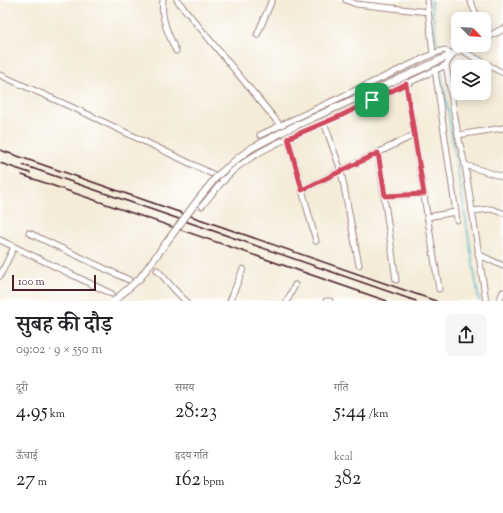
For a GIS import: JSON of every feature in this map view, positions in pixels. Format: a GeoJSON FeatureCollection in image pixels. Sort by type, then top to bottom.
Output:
{"type":"FeatureCollection","features":[{"type":"Feature","properties":{"kind":"street"},"geometry":{"type":"LineString","coordinates":[[163,0],[165,23],[168,34],[176,51]]}},
{"type":"Feature","properties":{"kind":"street"},"geometry":{"type":"LineString","coordinates":[[177,0],[280,125]]}},
{"type":"Feature","properties":{"kind":"street"},"geometry":{"type":"LineString","coordinates":[[257,35],[272,0]]}},
{"type":"Feature","properties":{"kind":"street"},"geometry":{"type":"LineString","coordinates":[[346,0],[356,4],[428,12]]}},
{"type":"Feature","properties":{"kind":"street"},"geometry":{"type":"LineString","coordinates":[[427,0],[428,12],[437,53]]}},
{"type":"Feature","properties":{"kind":"street"},"geometry":{"type":"LineString","coordinates":[[470,0],[475,12]]}},
{"type":"Feature","properties":{"kind":"street"},"geometry":{"type":"LineString","coordinates":[[491,34],[503,29]]}},
{"type":"Feature","properties":{"kind":"street"},"geometry":{"type":"LineString","coordinates":[[260,135],[444,50],[453,54]]}},
{"type":"Feature","properties":{"kind":"street"},"geometry":{"type":"LineString","coordinates":[[114,301],[140,278],[207,188],[217,176],[237,159],[262,142],[286,130],[457,52]]}},
{"type":"Feature","properties":{"kind":"street"},"geometry":{"type":"LineString","coordinates":[[465,52],[503,73]]}},
{"type":"Feature","properties":{"kind":"street"},"geometry":{"type":"LineString","coordinates":[[202,206],[236,168],[258,153],[441,67],[453,54]]}},
{"type":"Feature","properties":{"kind":"street"},"geometry":{"type":"LineString","coordinates":[[441,67],[465,164],[486,301]]}},
{"type":"Feature","properties":{"kind":"street"},"geometry":{"type":"LineString","coordinates":[[441,67],[457,220]]}},
{"type":"Feature","properties":{"kind":"street"},"geometry":{"type":"LineString","coordinates":[[0,75],[87,114],[225,180]]}},
{"type":"Feature","properties":{"kind":"street"},"geometry":{"type":"LineString","coordinates":[[406,84],[439,290]]}},
{"type":"Feature","properties":{"kind":"street"},"geometry":{"type":"LineString","coordinates":[[324,122],[341,171],[359,264]]}},
{"type":"Feature","properties":{"kind":"street"},"geometry":{"type":"LineString","coordinates":[[458,134],[503,128]]}},
{"type":"Feature","properties":{"kind":"street"},"geometry":{"type":"LineString","coordinates":[[302,190],[414,135]]}},
{"type":"Feature","properties":{"kind":"street"},"geometry":{"type":"LineString","coordinates":[[288,138],[316,241]]}},
{"type":"Feature","properties":{"kind":"street"},"geometry":{"type":"LineString","coordinates":[[378,153],[396,280]]}},
{"type":"Feature","properties":{"kind":"street"},"geometry":{"type":"LineString","coordinates":[[465,164],[503,177]]}},
{"type":"Feature","properties":{"kind":"street"},"geometry":{"type":"LineString","coordinates":[[385,196],[424,194]]}},
{"type":"Feature","properties":{"kind":"street"},"geometry":{"type":"LineString","coordinates":[[472,211],[491,209],[503,213]]}},
{"type":"Feature","properties":{"kind":"street"},"geometry":{"type":"LineString","coordinates":[[427,217],[456,212]]}},
{"type":"Feature","properties":{"kind":"street"},"geometry":{"type":"LineString","coordinates":[[29,233],[129,280]]}},
{"type":"Feature","properties":{"kind":"street"},"geometry":{"type":"LineString","coordinates":[[0,240],[112,294]]}},
{"type":"Feature","properties":{"kind":"street"},"geometry":{"type":"LineString","coordinates":[[0,276],[14,246]]}},
{"type":"Feature","properties":{"kind":"street"},"geometry":{"type":"LineString","coordinates":[[478,254],[503,266]]}},
{"type":"Feature","properties":{"kind":"street"},"geometry":{"type":"LineString","coordinates":[[230,301],[243,269]]}},
{"type":"Feature","properties":{"kind":"street"},"geometry":{"type":"LineString","coordinates":[[157,270],[186,301]]}},
{"type":"Feature","properties":{"kind":"street"},"geometry":{"type":"LineString","coordinates":[[288,301],[295,284]]}},
{"type":"Feature","properties":{"kind":"street"},"geometry":{"type":"LineString","coordinates":[[499,301],[503,292]]}},
{"type":"Feature","properties":{"kind":"waterway"},"geometry":{"type":"LineString","coordinates":[[431,0],[438,51]]}},
{"type":"Feature","properties":{"kind":"waterway"},"geometry":{"type":"LineString","coordinates":[[441,68],[479,301]]}},
{"type":"Feature","properties":{"kind":"railway"},"geometry":{"type":"LineString","coordinates":[[0,150],[436,301]]}},
{"type":"Feature","properties":{"kind":"railway"},"geometry":{"type":"LineString","coordinates":[[0,163],[30,173]]}},
{"type":"Feature","properties":{"kind":"railway"},"geometry":{"type":"LineString","coordinates":[[23,165],[416,301]]}},
{"type":"Feature","properties":{"kind":"railway"},"geometry":{"type":"LineString","coordinates":[[22,175],[387,301]]}},
{"type":"Feature","properties":{"kind":"route"},"geometry":{"type":"LineString","coordinates":[[406,84],[424,194],[385,196],[378,153],[302,190],[288,138],[338,117],[372,100],[406,84]]}}]}
